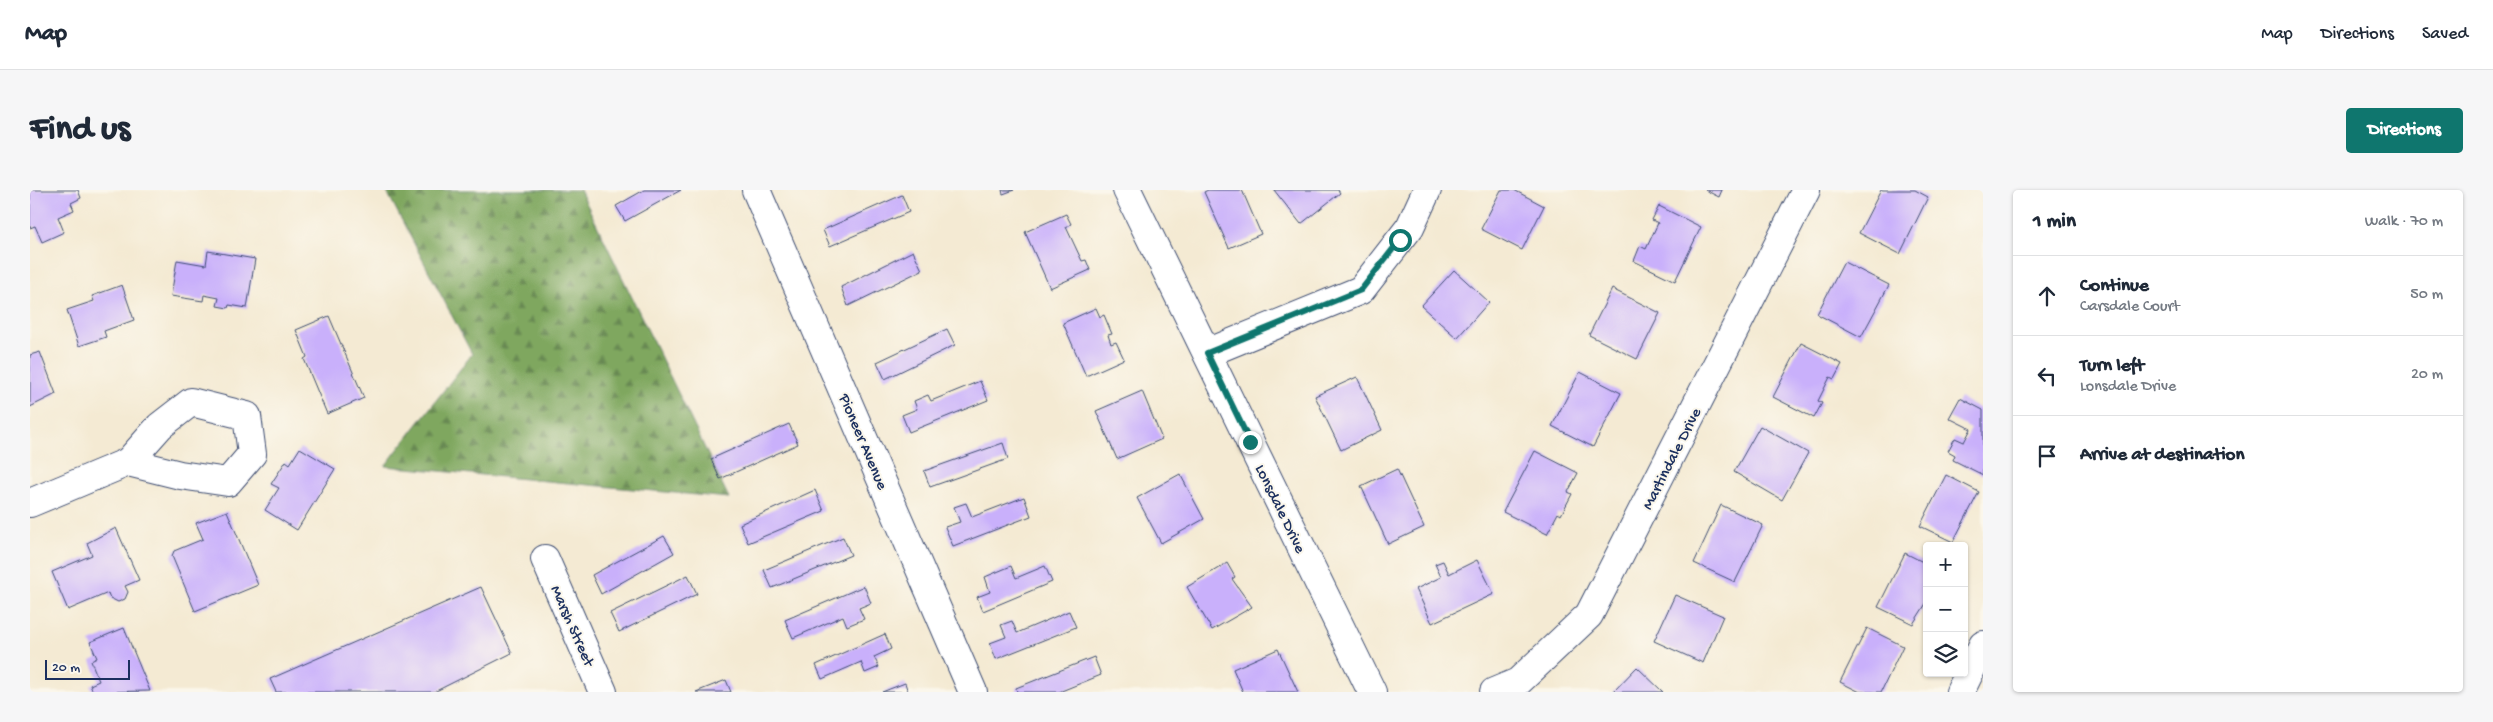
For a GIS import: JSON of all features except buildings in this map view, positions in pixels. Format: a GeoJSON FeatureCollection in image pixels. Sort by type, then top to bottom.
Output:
{"type":"FeatureCollection","features":[{"type":"Feature","properties":{"kind":"street","name":"Pioneer Avenue"},"geometry":{"type":"LineString","coordinates":[[756,190],[973,692]]}},
{"type":"Feature","properties":{"kind":"street","name":"Lonsdale Drive"},"geometry":{"type":"LineString","coordinates":[[1127,190],[1372,692]]}},
{"type":"Feature","properties":{"kind":"street"},"geometry":{"type":"LineString","coordinates":[[1207,353],[1361,290],[1410,227],[1427,190]]}},
{"type":"Feature","properties":{"kind":"street","name":"Martindale Drive"},"geometry":{"type":"LineString","coordinates":[[1494,692],[1518,682],[1589,615],[1806,190]]}},
{"type":"Feature","properties":{"kind":"street"},"geometry":{"type":"LineString","coordinates":[[30,503],[128,462]]}},
{"type":"Feature","properties":{"kind":"street","name":"Marsh Street"},"geometry":{"type":"LineString","coordinates":[[545,559],[603,692]]}},
{"type":"Feature","properties":{"kind":"street"},"geometry":{"type":"LineString","coordinates":[[1960,692],[1983,646]]}},
{"type":"Feature","properties":{"kind":"green space"},"geometry":{"type":"Polygon","coordinates":[[[386,190],[580,190],[729,498],[385,466],[472,354],[386,190]]]}},
{"type":"Feature","properties":{"kind":"route"},"geometry":{"type":"LineString","coordinates":[[1250,442],[1207,353],[1361,290],[1400,240]]}}]}
